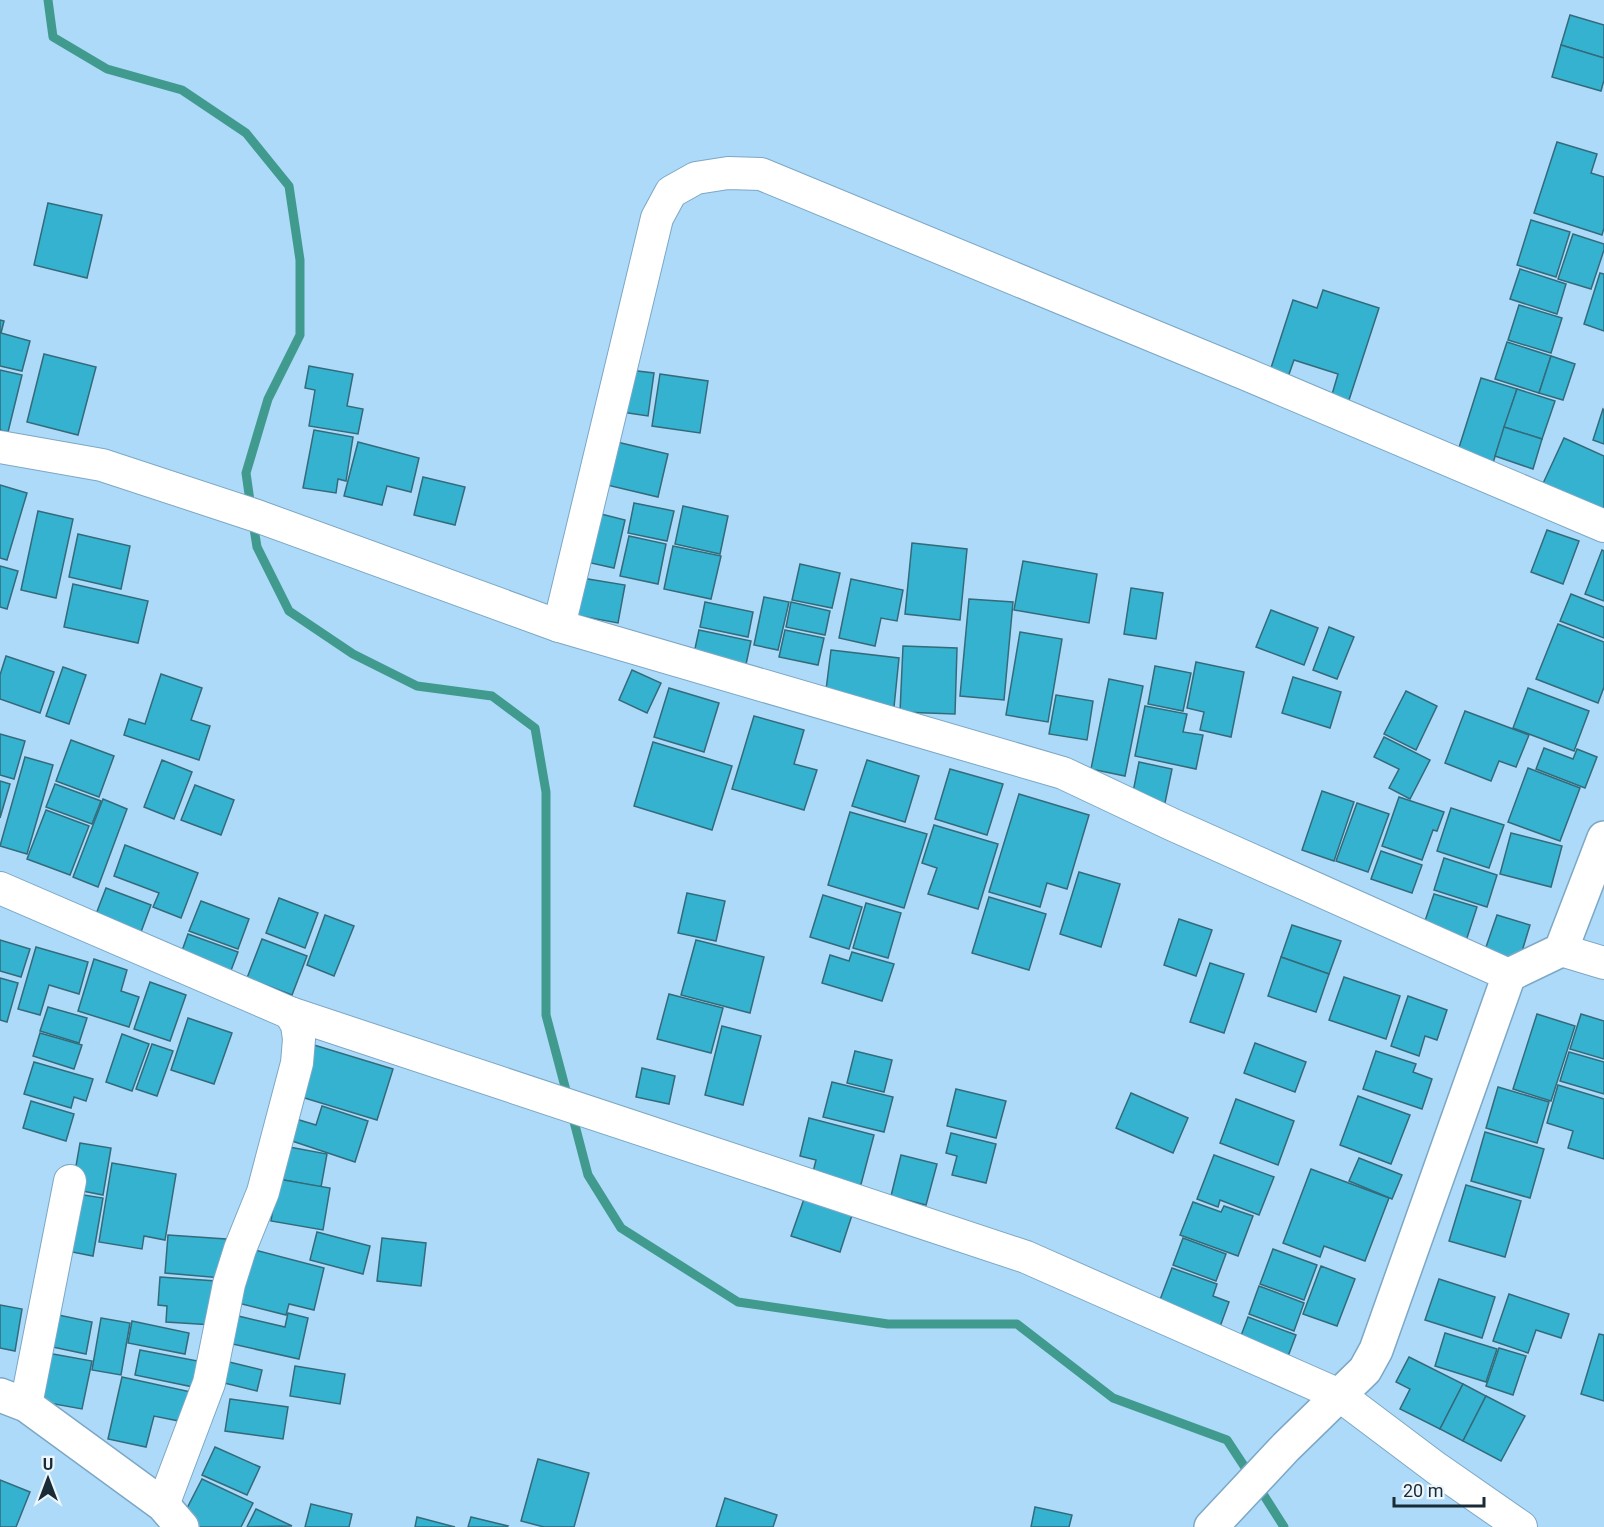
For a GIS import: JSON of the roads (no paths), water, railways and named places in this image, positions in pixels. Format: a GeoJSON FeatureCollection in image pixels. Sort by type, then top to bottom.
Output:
{"type":"FeatureCollection","features":[{"type":"Feature","properties":{"kind":"street"},"geometry":{"type":"LineString","coordinates":[[559,626],[657,218],[671,192],[696,178],[728,173],[761,174],[1248,375],[1604,526]]}},
{"type":"Feature","properties":{"kind":"street"},"geometry":{"type":"LineString","coordinates":[[0,447],[102,465],[257,516],[559,626],[1063,773],[1171,824],[1509,975]]}},
{"type":"Feature","properties":{"kind":"street"},"geometry":{"type":"LineString","coordinates":[[1561,950],[1604,838]]}},
{"type":"Feature","properties":{"kind":"street"},"geometry":{"type":"LineString","coordinates":[[0,888],[290,1013],[1026,1257],[1339,1395],[1436,1468],[1521,1527]]}},
{"type":"Feature","properties":{"kind":"street"},"geometry":{"type":"LineString","coordinates":[[1218,1520],[1287,1446],[1365,1370],[1376,1350],[1509,975],[1561,950],[1604,963]]}},
{"type":"Feature","properties":{"kind":"street"},"geometry":{"type":"LineString","coordinates":[[70,1181],[13,1400],[173,1516],[209,1383],[229,1284],[240,1249],[263,1192],[294,1074],[299,1039],[297,1025],[290,1013]]}},
{"type":"Feature","properties":{"kind":"waterway"},"geometry":{"type":"LineString","coordinates":[[48,0],[53,37],[107,69],[182,90],[246,133],[289,186],[300,260],[300,335],[268,399],[246,473],[251,508]]}},
{"type":"Feature","properties":{"kind":"waterway"},"geometry":{"type":"LineString","coordinates":[[253,522],[257,547],[289,611],[353,654],[417,686],[492,696],[535,728],[546,792],[546,1015],[568,1098]]}},
{"type":"Feature","properties":{"kind":"waterway"},"geometry":{"type":"LineString","coordinates":[[572,1114],[588,1175],[621,1228],[738,1302],[888,1324],[1017,1324],[1113,1398],[1227,1440],[1250,1475]]}},
{"type":"Feature","properties":{"kind":"waterway"},"geometry":{"type":"LineString","coordinates":[[1258,1486],[1284,1527]]}}]}
